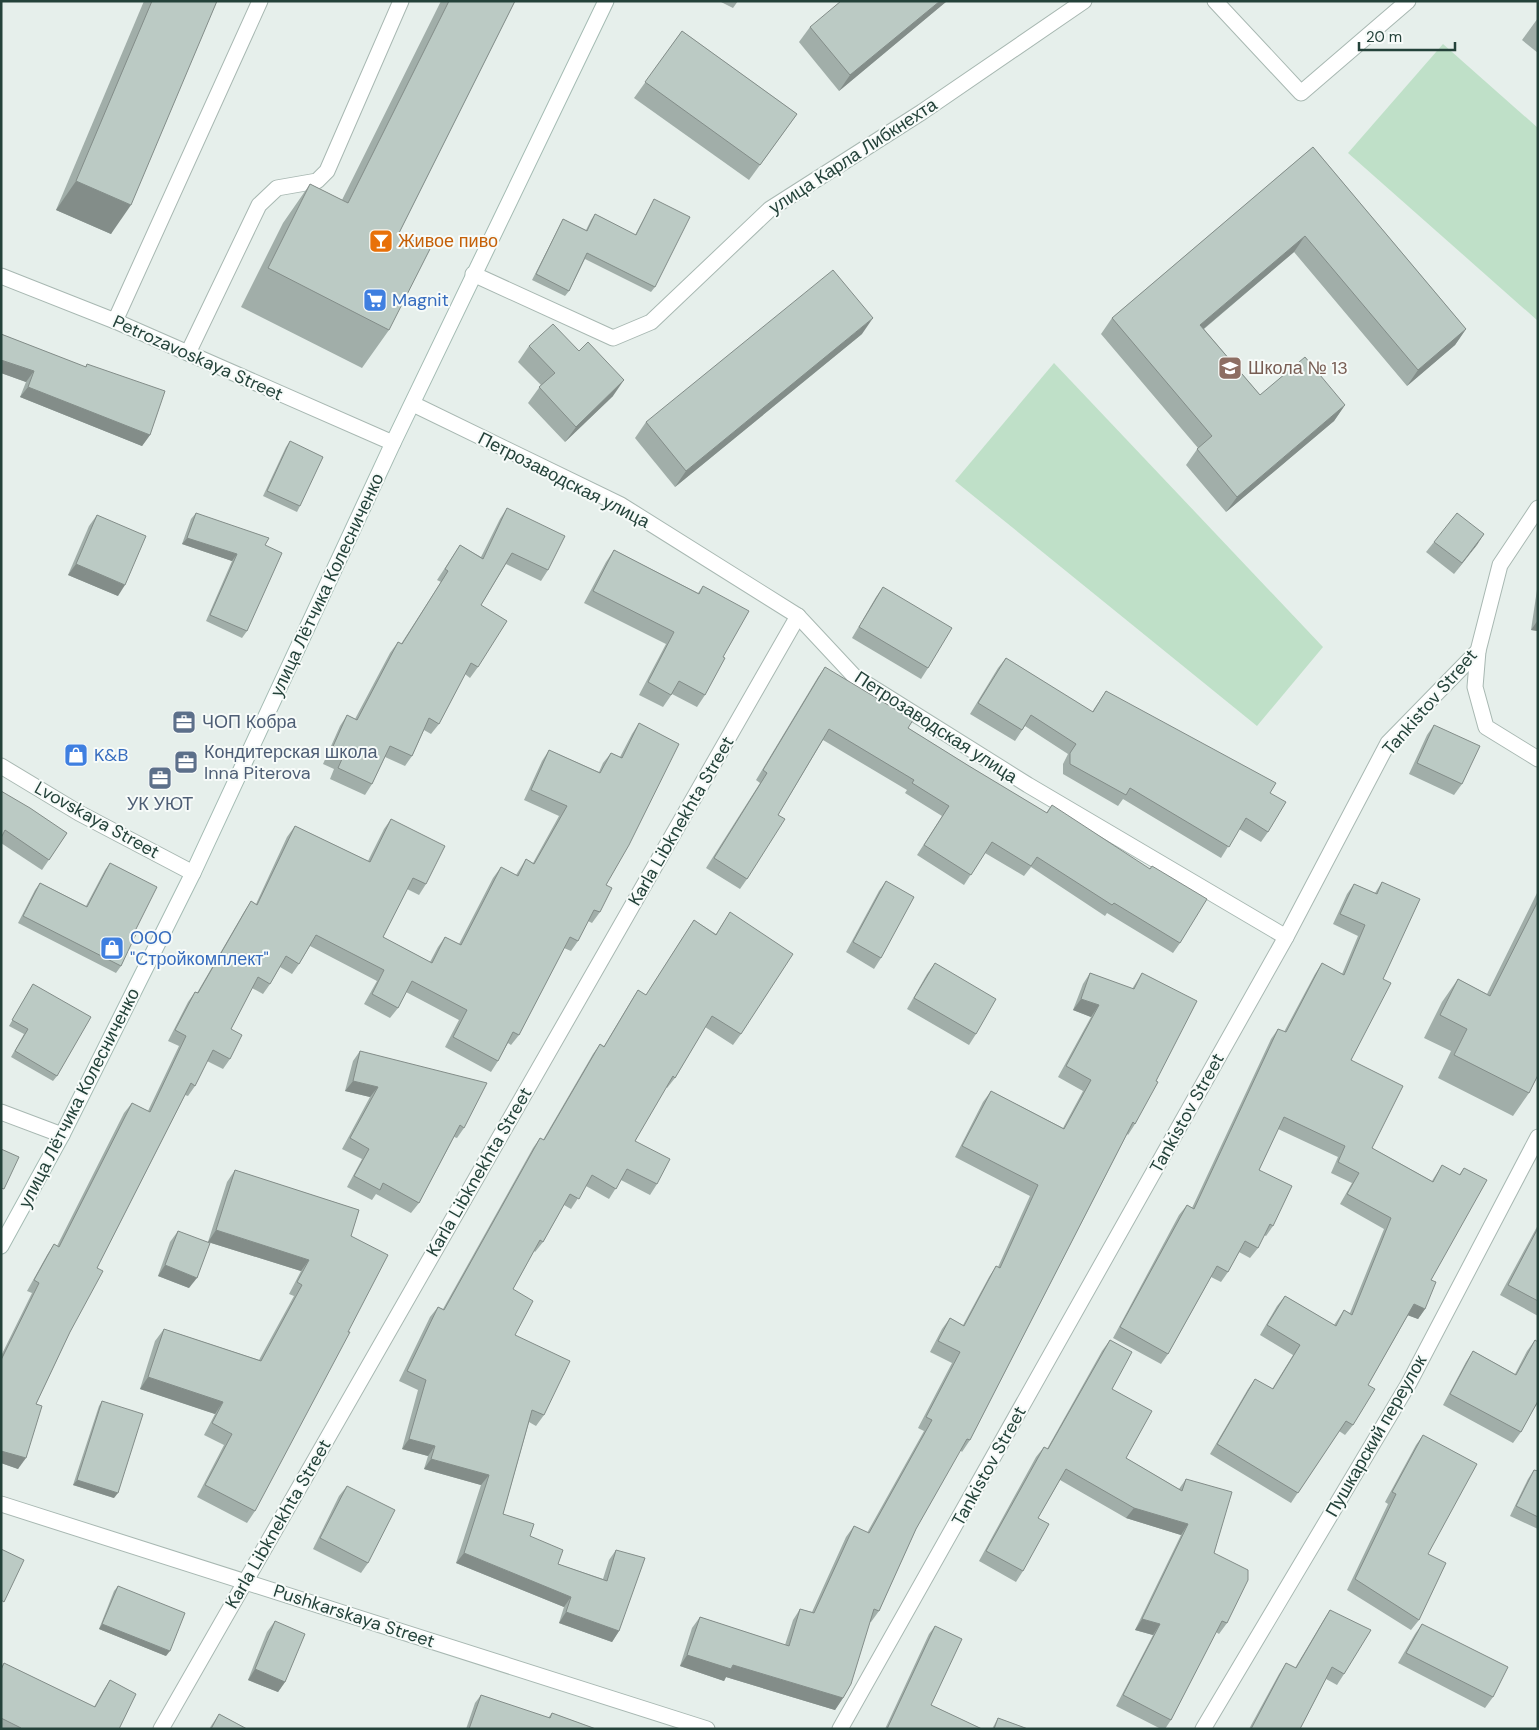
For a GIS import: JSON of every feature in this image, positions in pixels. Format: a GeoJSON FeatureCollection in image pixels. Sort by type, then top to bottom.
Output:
{"type":"FeatureCollection","features":[{"type":"Feature","properties":{"kind":"street"},"geometry":{"type":"LineString","coordinates":[[115,321],[260,1]]}},
{"type":"Feature","properties":{"kind":"street"},"geometry":{"type":"LineString","coordinates":[[188,353],[260,205],[277,188],[317,180],[327,171],[400,1]]}},
{"type":"Feature","properties":{"kind":"street","name":"улица Лётчика Колесниченко"},"geometry":{"type":"LineString","coordinates":[[1,1246],[62,1135],[193,873],[473,274],[606,1]]}},
{"type":"Feature","properties":{"kind":"street","name":"улица Карла Либкнехта"},"geometry":{"type":"LineString","coordinates":[[473,274],[613,338],[651,322],[770,209],[922,112],[1084,1]]}},
{"type":"Feature","properties":{"kind":"street"},"geometry":{"type":"LineString","coordinates":[[1215,1],[1301,93],[1408,1]]}},
{"type":"Feature","properties":{"kind":"street","name":"Petrozavoskaya Street"},"geometry":{"type":"LineString","coordinates":[[1,276],[115,321],[393,443]]}},
{"type":"Feature","properties":{"kind":"street","name":"Петрозаводская улица"},"geometry":{"type":"LineString","coordinates":[[413,404],[621,505],[798,616],[854,676],[1028,785],[1286,937]]}},
{"type":"Feature","properties":{"kind":"street","name":"Tankistov Street"},"geometry":{"type":"LineString","coordinates":[[840,1729],[1286,937],[1388,743],[1478,651],[1500,565],[1538,508]]}},
{"type":"Feature","properties":{"kind":"street","name":"Karla Libknekhta Street"},"geometry":{"type":"LineString","coordinates":[[161,1729],[798,616]]}},
{"type":"Feature","properties":{"kind":"street"},"geometry":{"type":"LineString","coordinates":[[1478,651],[1475,687],[1486,727],[1538,759]]}},
{"type":"Feature","properties":{"kind":"street","name":"Lvovskaya Street"},"geometry":{"type":"LineString","coordinates":[[1,766],[79,813],[193,873]]}},
{"type":"Feature","properties":{"kind":"street"},"geometry":{"type":"LineString","coordinates":[[1,1112],[62,1135]]}},
{"type":"Feature","properties":{"kind":"street","name":"Пушкарский переулок"},"geometry":{"type":"LineString","coordinates":[[1203,1729],[1409,1383],[1538,1137]]}},
{"type":"Feature","properties":{"kind":"street","name":"Pushkarskaya Street"},"geometry":{"type":"LineString","coordinates":[[1,1504],[707,1729]]}},
{"type":"Feature","properties":{"kind":"green space"},"geometry":{"type":"Polygon","coordinates":[[[1443,44],[1538,128],[1538,321],[1348,153],[1443,44]]]}},
{"type":"Feature","properties":{"kind":"green space"},"geometry":{"type":"Polygon","coordinates":[[[1054,363],[1323,647],[1257,726],[955,481],[1054,363]]]}},
{"type":"Feature","properties":{"kind":"building"},"geometry":{"type":"Polygon","coordinates":[[[152,1],[217,1],[131,205],[76,181],[152,1]]]}},
{"type":"Feature","properties":{"kind":"building"},"geometry":{"type":"Polygon","coordinates":[[[449,1],[515,1],[399,233],[430,249],[389,330],[268,268],[310,184],[348,203],[449,1]]]}},
{"type":"Feature","properties":{"kind":"building"},"geometry":{"type":"Polygon","coordinates":[[[841,1],[940,1],[850,75],[810,27],[841,1]]]}},
{"type":"Feature","properties":{"kind":"building"},"geometry":{"type":"Polygon","coordinates":[[[682,31],[797,114],[760,165],[645,82],[682,31]]]}},
{"type":"Feature","properties":{"kind":"building"},"geometry":{"type":"Polygon","coordinates":[[[1313,147],[1466,329],[1418,370],[1305,236],[1200,325],[1260,395],[1305,357],[1345,405],[1237,497],[1197,449],[1212,436],[1112,318],[1313,147]]]}},
{"type":"Feature","properties":{"kind":"building"},"geometry":{"type":"Polygon","coordinates":[[[654,199],[690,217],[655,287],[587,253],[569,291],[536,274],[563,219],[587,231],[595,214],[636,235],[654,199]]]}},
{"type":"Feature","properties":{"kind":"building"},"geometry":{"type":"Polygon","coordinates":[[[833,270],[873,318],[686,471],[646,422],[833,270]]]}},
{"type":"Feature","properties":{"kind":"building"},"geometry":{"type":"Polygon","coordinates":[[[553,324],[579,351],[588,342],[624,380],[576,427],[539,387],[555,373],[529,346],[553,324]]]}},
{"type":"Feature","properties":{"kind":"building"},"geometry":{"type":"Polygon","coordinates":[[[1,334],[86,367],[87,364],[165,391],[150,435],[28,387],[34,371],[1,360],[1,334]]]}},
{"type":"Feature","properties":{"kind":"building"},"geometry":{"type":"Polygon","coordinates":[[[290,441],[323,457],[300,506],[267,491],[290,441]]]}},
{"type":"Feature","properties":{"kind":"building"},"geometry":{"type":"Polygon","coordinates":[[[507,508],[565,536],[548,570],[512,553],[481,605],[507,621],[478,667],[471,663],[439,724],[429,718],[412,756],[390,746],[372,784],[338,768],[342,759],[330,753],[347,715],[357,720],[398,642],[402,644],[448,571],[445,569],[460,545],[483,559],[507,508]]]}},
{"type":"Feature","properties":{"kind":"building"},"geometry":{"type":"Polygon","coordinates":[[[196,513],[269,538],[265,545],[282,553],[247,631],[210,615],[237,554],[187,538],[196,513]]]}},
{"type":"Feature","properties":{"kind":"building"},"geometry":{"type":"Polygon","coordinates":[[[1457,513],[1484,534],[1462,563],[1434,542],[1457,513]]]}},
{"type":"Feature","properties":{"kind":"building"},"geometry":{"type":"Polygon","coordinates":[[[97,515],[146,536],[125,585],[76,564],[97,515]]]}},
{"type":"Feature","properties":{"kind":"building"},"geometry":{"type":"Polygon","coordinates":[[[614,550],[699,594],[703,586],[749,611],[723,657],[725,658],[705,695],[679,681],[671,695],[648,682],[674,632],[593,591],[614,550]]]}},
{"type":"Feature","properties":{"kind":"building"},"geometry":{"type":"Polygon","coordinates":[[[883,587],[952,628],[928,668],[859,627],[883,587]]]}},
{"type":"Feature","properties":{"kind":"building"},"geometry":{"type":"Polygon","coordinates":[[[1006,658],[1093,712],[1106,691],[1276,783],[1270,793],[1286,802],[1268,832],[1246,818],[1229,847],[1130,788],[1126,795],[1070,764],[1070,753],[1076,744],[1031,715],[1022,730],[978,703],[1006,658]]]}},
{"type":"Feature","properties":{"kind":"building"},"geometry":{"type":"Polygon","coordinates":[[[825,667],[913,720],[908,728],[969,766],[1047,813],[1052,805],[1150,869],[1152,866],[1207,899],[1180,943],[1114,903],[1112,905],[1037,857],[1031,866],[992,842],[971,875],[924,845],[949,806],[912,783],[914,780],[829,729],[778,815],[785,819],[747,879],[714,858],[767,773],[763,770],[825,667]]]}},
{"type":"Feature","properties":{"kind":"building"},"geometry":{"type":"Polygon","coordinates":[[[639,723],[679,744],[629,845],[606,885],[612,888],[600,912],[594,910],[578,941],[570,937],[519,1035],[513,1032],[498,1061],[453,1037],[467,1010],[412,981],[398,1008],[372,994],[384,970],[316,935],[299,964],[286,956],[270,984],[258,977],[231,1029],[242,1035],[230,1059],[213,1050],[195,1086],[191,1083],[97,1268],[103,1271],[70,1332],[36,1404],[42,1406],[26,1458],[1,1451],[1,1360],[39,1283],[34,1280],[54,1244],[59,1247],[132,1103],[150,1112],[186,1036],[175,1030],[195,992],[198,993],[251,901],[257,905],[295,826],[370,862],[391,819],[445,846],[426,884],[413,878],[383,937],[432,963],[445,937],[461,945],[501,867],[518,876],[526,859],[534,864],[567,806],[531,790],[549,750],[600,773],[611,753],[622,758],[639,723]]]}},
{"type":"Feature","properties":{"kind":"building"},"geometry":{"type":"Polygon","coordinates":[[[1434,725],[1480,746],[1462,784],[1417,763],[1434,725]]]}},
{"type":"Feature","properties":{"kind":"building"},"geometry":{"type":"Polygon","coordinates":[[[1,791],[67,833],[49,860],[5,830],[1,838],[1,791]]]}},
{"type":"Feature","properties":{"kind":"building"},"geometry":{"type":"Polygon","coordinates":[[[110,863],[157,887],[135,931],[137,932],[121,966],[23,916],[40,883],[87,907],[110,863]]]}},
{"type":"Feature","properties":{"kind":"building"},"geometry":{"type":"Polygon","coordinates":[[[886,881],[914,897],[881,958],[853,942],[886,881]]]}},
{"type":"Feature","properties":{"kind":"building"},"geometry":{"type":"Polygon","coordinates":[[[1382,882],[1420,899],[1383,979],[1391,983],[1351,1060],[1403,1086],[1372,1148],[1433,1182],[1442,1165],[1460,1175],[1464,1168],[1487,1180],[1431,1280],[1436,1282],[1425,1309],[1414,1304],[1368,1385],[1375,1389],[1353,1425],[1346,1421],[1298,1493],[1217,1444],[1255,1379],[1273,1389],[1300,1345],[1267,1325],[1285,1296],[1336,1326],[1344,1310],[1352,1315],[1391,1218],[1347,1194],[1359,1173],[1338,1162],[1345,1146],[1284,1117],[1259,1170],[1292,1186],[1273,1226],[1270,1224],[1258,1248],[1245,1241],[1228,1272],[1217,1266],[1168,1354],[1120,1327],[1187,1205],[1194,1209],[1278,1029],[1286,1032],[1322,963],[1344,975],[1365,925],[1340,914],[1354,884],[1377,894],[1382,882]]]}},
{"type":"Feature","properties":{"kind":"building"},"geometry":{"type":"Polygon","coordinates":[[[1538,901],[1538,1075],[1529,1093],[1454,1055],[1467,1029],[1440,1015],[1458,979],[1490,996],[1538,901]]]}},
{"type":"Feature","properties":{"kind":"building"},"geometry":{"type":"Polygon","coordinates":[[[730,912],[793,954],[741,1034],[712,1016],[675,1078],[673,1076],[635,1141],[670,1159],[657,1184],[627,1169],[616,1189],[592,1175],[579,1199],[570,1194],[543,1242],[540,1240],[513,1289],[533,1301],[515,1335],[570,1361],[544,1415],[532,1410],[503,1514],[534,1524],[530,1536],[563,1550],[558,1564],[607,1581],[616,1550],[645,1558],[619,1631],[566,1612],[571,1597],[464,1553],[489,1475],[431,1459],[435,1446],[409,1439],[426,1380],[407,1371],[438,1307],[444,1310],[540,1138],[544,1140],[600,1044],[604,1047],[638,990],[646,995],[694,920],[716,935],[730,912]]]}},
{"type":"Feature","properties":{"kind":"building"},"geometry":{"type":"Polygon","coordinates":[[[935,963],[996,999],[976,1034],[914,998],[935,963]]]}},
{"type":"Feature","properties":{"kind":"building"},"geometry":{"type":"Polygon","coordinates":[[[1090,973],[1134,989],[1142,973],[1197,1001],[1156,1081],[1158,1082],[1135,1124],[1133,1122],[970,1440],[967,1439],[916,1529],[879,1611],[874,1609],[851,1684],[843,1698],[733,1665],[731,1669],[687,1655],[700,1617],[789,1646],[800,1609],[814,1613],[854,1526],[869,1533],[932,1420],[926,1417],[960,1352],[938,1341],[950,1318],[964,1326],[996,1266],[1000,1268],[1038,1185],[962,1146],[991,1091],[1064,1129],[1091,1080],[1066,1066],[1099,1005],[1081,999],[1090,973]]]}},
{"type":"Feature","properties":{"kind":"building"},"geometry":{"type":"Polygon","coordinates":[[[33,984],[91,1017],[57,1076],[15,1051],[28,1029],[12,1020],[33,984]]]}},
{"type":"Feature","properties":{"kind":"building"},"geometry":{"type":"Polygon","coordinates":[[[360,1051],[487,1083],[464,1128],[460,1125],[419,1203],[383,1183],[380,1190],[354,1176],[369,1149],[350,1138],[378,1087],[353,1081],[360,1051]]]}},
{"type":"Feature","properties":{"kind":"building"},"geometry":{"type":"Polygon","coordinates":[[[1,1149],[19,1157],[4,1189],[1,1188],[1,1149]]]}},
{"type":"Feature","properties":{"kind":"building"},"geometry":{"type":"Polygon","coordinates":[[[235,1170],[359,1210],[351,1236],[388,1255],[348,1332],[350,1332],[255,1511],[205,1485],[232,1434],[212,1423],[223,1402],[148,1377],[164,1329],[261,1361],[302,1285],[297,1282],[309,1260],[216,1230],[235,1170]]]}},
{"type":"Feature","properties":{"kind":"building"},"geometry":{"type":"Polygon","coordinates":[[[1538,1228],[1538,1301],[1508,1285],[1538,1228]]]}},
{"type":"Feature","properties":{"kind":"building"},"geometry":{"type":"Polygon","coordinates":[[[178,1231],[210,1243],[197,1278],[165,1265],[178,1231]]]}},
{"type":"Feature","properties":{"kind":"building"},"geometry":{"type":"Polygon","coordinates":[[[1110,1340],[1132,1352],[1112,1389],[1152,1411],[1126,1458],[1182,1491],[1186,1479],[1232,1492],[1214,1553],[1248,1570],[1248,1580],[1227,1623],[1222,1621],[1171,1720],[1123,1695],[1160,1624],[1142,1619],[1188,1524],[1134,1508],[1066,1469],[1038,1518],[1049,1524],[1023,1571],[986,1551],[1044,1447],[1048,1449],[1110,1340]]]}},
{"type":"Feature","properties":{"kind":"building"},"geometry":{"type":"Polygon","coordinates":[[[1535,1340],[1538,1342],[1538,1401],[1521,1432],[1450,1394],[1473,1351],[1516,1375],[1535,1340]]]}},
{"type":"Feature","properties":{"kind":"building"},"geometry":{"type":"Polygon","coordinates":[[[102,1401],[143,1414],[118,1493],[77,1480],[102,1401]]]}},
{"type":"Feature","properties":{"kind":"building"},"geometry":{"type":"Polygon","coordinates":[[[1423,1435],[1477,1464],[1428,1554],[1446,1563],[1419,1620],[1355,1579],[1396,1494],[1392,1492],[1423,1435]]]}},
{"type":"Feature","properties":{"kind":"building"},"geometry":{"type":"Polygon","coordinates":[[[1534,1470],[1538,1471],[1538,1517],[1516,1506],[1534,1470]]]}},
{"type":"Feature","properties":{"kind":"building"},"geometry":{"type":"Polygon","coordinates":[[[347,1486],[395,1510],[368,1563],[320,1538],[347,1486]]]}},
{"type":"Feature","properties":{"kind":"building"},"geometry":{"type":"Polygon","coordinates":[[[1,1549],[24,1560],[4,1602],[1,1600],[1,1549]]]}},
{"type":"Feature","properties":{"kind":"building"},"geometry":{"type":"Polygon","coordinates":[[[118,1586],[185,1613],[170,1651],[102,1624],[118,1586]]]}},
{"type":"Feature","properties":{"kind":"building"},"geometry":{"type":"Polygon","coordinates":[[[1330,1610],[1371,1630],[1344,1674],[1332,1667],[1300,1729],[1251,1729],[1286,1663],[1296,1668],[1330,1610]]]}},
{"type":"Feature","properties":{"kind":"building"},"geometry":{"type":"Polygon","coordinates":[[[275,1621],[305,1634],[285,1682],[255,1669],[275,1621]]]}},
{"type":"Feature","properties":{"kind":"building"},"geometry":{"type":"Polygon","coordinates":[[[1422,1624],[1508,1667],[1493,1697],[1406,1653],[1422,1624]]]}},
{"type":"Feature","properties":{"kind":"building"},"geometry":{"type":"Polygon","coordinates":[[[935,1626],[962,1639],[931,1705],[982,1729],[887,1729],[935,1626]]]}},
{"type":"Feature","properties":{"kind":"building"},"geometry":{"type":"Polygon","coordinates":[[[4,1663],[95,1707],[110,1680],[136,1694],[119,1729],[20,1729],[1,1718],[1,1670],[4,1663]]]}},
{"type":"Feature","properties":{"kind":"building"},"geometry":{"type":"Polygon","coordinates":[[[481,1695],[550,1718],[552,1713],[596,1729],[469,1729],[481,1695]]]}},
{"type":"Feature","properties":{"kind":"building"},"geometry":{"type":"Polygon","coordinates":[[[219,1714],[247,1729],[211,1729],[219,1714]]]}},
{"type":"Feature","properties":{"kind":"building"},"geometry":{"type":"Polygon","coordinates":[[[998,1718],[1028,1729],[994,1729],[998,1718]]]}},
{"type":"Feature","properties":{"kind":"place","name":"Живое пиво"},"geometry":{"type":"Point","coordinates":[381,241]}},
{"type":"Feature","properties":{"kind":"place","name":"Magnit"},"geometry":{"type":"Point","coordinates":[375,300]}},
{"type":"Feature","properties":{"kind":"place","name":"Школа № 13"},"geometry":{"type":"Point","coordinates":[1230,368]}},
{"type":"Feature","properties":{"kind":"place","name":"ЧОП Кобра"},"geometry":{"type":"Point","coordinates":[184,722]}},
{"type":"Feature","properties":{"kind":"place","name":"K&B"},"geometry":{"type":"Point","coordinates":[76,755]}},
{"type":"Feature","properties":{"kind":"place","name":"Кондитерская школа Inna Piterova"},"geometry":{"type":"Point","coordinates":[186,762]}},
{"type":"Feature","properties":{"kind":"place","name":"УК УЮТ"},"geometry":{"type":"Point","coordinates":[160,778]}},
{"type":"Feature","properties":{"kind":"place","name":"ООО \"Стройкомплект\""},"geometry":{"type":"Point","coordinates":[112,948]}}]}
